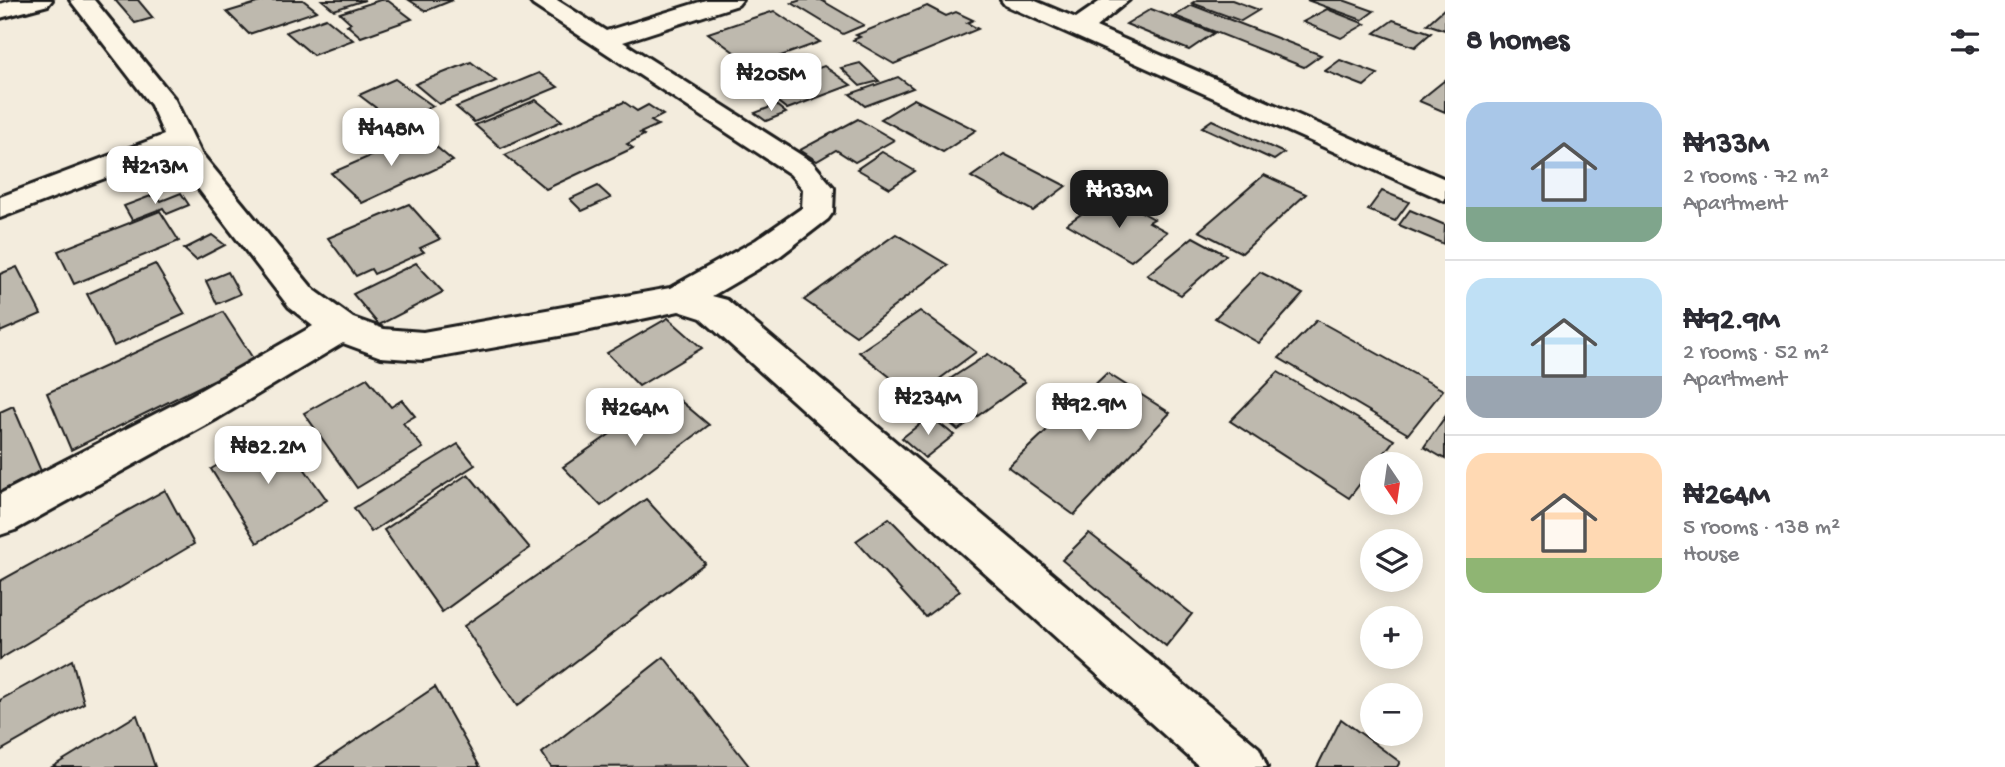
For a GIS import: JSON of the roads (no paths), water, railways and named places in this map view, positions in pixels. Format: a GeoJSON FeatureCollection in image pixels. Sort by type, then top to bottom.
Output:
{"type":"FeatureCollection","features":[{"type":"Feature","properties":{"kind":"street"},"geometry":{"type":"LineString","coordinates":[[0,11],[40,0]]}},
{"type":"Feature","properties":{"kind":"street"},"geometry":{"type":"LineString","coordinates":[[82,0],[164,104],[187,155],[301,299],[340,327],[381,343],[424,346],[679,299],[768,248],[817,212],[819,188],[801,168],[541,0]]}},
{"type":"Feature","properties":{"kind":"street"},"geometry":{"type":"LineString","coordinates":[[603,40],[730,0]]}},
{"type":"Feature","properties":{"kind":"street"},"geometry":{"type":"LineString","coordinates":[[1013,0],[1256,105],[1445,191]]}},
{"type":"Feature","properties":{"kind":"street"},"geometry":{"type":"LineString","coordinates":[[1077,29],[1117,0]]}},
{"type":"Feature","properties":{"kind":"street"},"geometry":{"type":"LineString","coordinates":[[0,208],[180,139]]}},
{"type":"Feature","properties":{"kind":"street"},"geometry":{"type":"LineString","coordinates":[[679,299],[714,309],[1240,767]]}},
{"type":"Feature","properties":{"kind":"street"},"geometry":{"type":"LineString","coordinates":[[0,516],[204,407],[340,327]]}}]}
